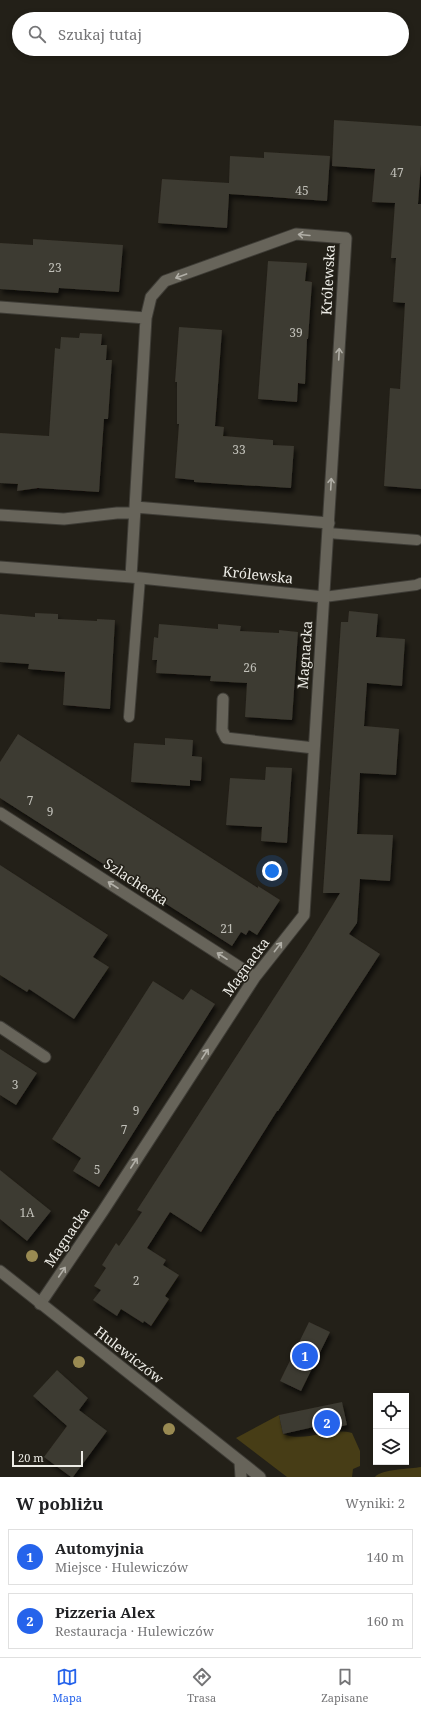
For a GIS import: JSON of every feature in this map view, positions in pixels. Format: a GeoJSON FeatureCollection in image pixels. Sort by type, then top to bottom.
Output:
{"type":"FeatureCollection","features":[{"type":"Feature","properties":{"kind":"street","name":"Królewska"},"geometry":{"type":"LineString","coordinates":[[0,567],[136,578],[324,597],[346,238],[296,234],[165,281],[151,297],[146,318],[135,510],[136,578]]}},
{"type":"Feature","properties":{"kind":"street"},"geometry":{"type":"LineString","coordinates":[[0,307],[146,318]]}},
{"type":"Feature","properties":{"kind":"street"},"geometry":{"type":"LineString","coordinates":[[0,515],[64,519],[135,510],[328,528]]}},
{"type":"Feature","properties":{"kind":"street","name":"Magnacka"},"geometry":{"type":"LineString","coordinates":[[40,1304],[103,1211],[255,977],[304,915],[324,597]]}},
{"type":"Feature","properties":{"kind":"street"},"geometry":{"type":"LineString","coordinates":[[223,699],[222,730],[226,738],[314,748]]}},
{"type":"Feature","properties":{"kind":"street","name":"Szlachecka"},"geometry":{"type":"LineString","coordinates":[[0,813],[255,977]]}},
{"type":"Feature","properties":{"kind":"street"},"geometry":{"type":"LineString","coordinates":[[0,1027],[45,1057]]}},
{"type":"Feature","properties":{"kind":"street","name":"Hulewiczów"},"geometry":{"type":"LineString","coordinates":[[0,1271],[260,1477]]}},
{"type":"Feature","properties":{"kind":"street"},"geometry":{"type":"LineString","coordinates":[[240,1462],[241,1477]]}},
{"type":"Feature","properties":{"kind":"lane"},"geometry":{"type":"LineString","coordinates":[[328,528],[416,540]]}},
{"type":"Feature","properties":{"kind":"lane"},"geometry":{"type":"LineString","coordinates":[[129,717],[136,578]]}},
{"type":"Feature","properties":{"kind":"lane"},"geometry":{"type":"LineString","coordinates":[[324,597],[416,586],[421,583]]}},
{"type":"Feature","properties":{"kind":"shaded area"},"geometry":{"type":"Polygon","coordinates":[[[279,1415],[283,1434],[300,1437],[335,1432],[352,1433],[360,1451],[360,1466],[353,1469],[352,1477],[287,1477],[236,1438],[279,1415]]]}},
{"type":"Feature","properties":{"kind":"shaded area"},"geometry":{"type":"Polygon","coordinates":[[[421,1467],[421,1477],[375,1477],[384,1472],[421,1467]]]}},
{"type":"Feature","properties":{"kind":"building"},"geometry":{"type":"Polygon","coordinates":[[[334,120],[421,126],[421,165],[418,204],[421,204],[421,489],[384,486],[390,388],[400,389],[405,303],[393,302],[396,258],[391,258],[395,203],[372,202],[375,169],[332,166],[334,120]]]}},
{"type":"Feature","properties":{"kind":"building"},"geometry":{"type":"Polygon","coordinates":[[[264,152],[330,156],[327,201],[229,194],[227,228],[158,223],[162,179],[229,183],[230,156],[264,158],[264,152]]]}},
{"type":"Feature","properties":{"kind":"building"},"geometry":{"type":"Polygon","coordinates":[[[33,239],[123,245],[119,292],[59,288],[58,293],[0,289],[0,243],[33,245],[33,239]]]}},
{"type":"Feature","properties":{"kind":"building"},"geometry":{"type":"Polygon","coordinates":[[[268,261],[307,263],[305,281],[312,282],[305,384],[298,383],[297,402],[258,399],[268,261]]]}},
{"type":"Feature","properties":{"kind":"building"},"geometry":{"type":"Polygon","coordinates":[[[179,327],[222,330],[215,426],[224,427],[223,436],[273,440],[273,445],[294,446],[291,488],[194,482],[194,480],[175,478],[179,424],[177,424],[177,382],[175,382],[179,327]]]}},
{"type":"Feature","properties":{"kind":"building"},"geometry":{"type":"Polygon","coordinates":[[[80,333],[102,334],[101,345],[107,345],[106,360],[112,360],[108,419],[104,419],[99,492],[38,488],[17,491],[18,484],[0,483],[0,433],[49,436],[55,348],[60,349],[61,337],[79,338],[80,333]]]}},
{"type":"Feature","properties":{"kind":"building"},"geometry":{"type":"Polygon","coordinates":[[[349,611],[378,614],[376,637],[405,639],[402,686],[367,683],[364,726],[399,729],[396,775],[360,773],[357,834],[393,835],[390,881],[360,879],[357,923],[349,934],[380,954],[277,1111],[201,1232],[170,1212],[147,1248],[166,1260],[163,1265],[179,1275],[165,1296],[169,1299],[151,1326],[144,1321],[143,1323],[121,1309],[117,1316],[93,1300],[101,1290],[94,1286],[106,1268],[102,1265],[116,1243],[119,1246],[142,1212],[137,1210],[305,950],[340,893],[323,893],[341,622],[348,622],[349,611]]]}},
{"type":"Feature","properties":{"kind":"building"},"geometry":{"type":"Polygon","coordinates":[[[35,613],[58,614],[58,619],[97,621],[97,619],[115,620],[110,709],[63,705],[65,672],[28,669],[29,664],[0,662],[0,614],[35,617],[35,613]]]}},
{"type":"Feature","properties":{"kind":"building"},"geometry":{"type":"Polygon","coordinates":[[[159,624],[218,629],[218,624],[241,626],[240,631],[279,633],[279,630],[298,632],[292,720],[245,717],[247,683],[210,681],[211,676],[156,673],[157,660],[152,660],[154,637],[158,638],[159,624]]]}},
{"type":"Feature","properties":{"kind":"building"},"geometry":{"type":"Polygon","coordinates":[[[18,734],[258,888],[258,886],[280,900],[257,935],[249,930],[246,935],[241,932],[232,946],[0,798],[0,762],[18,734]]]}},
{"type":"Feature","properties":{"kind":"building"},"geometry":{"type":"Polygon","coordinates":[[[165,738],[193,740],[192,756],[202,757],[201,781],[190,780],[190,786],[131,782],[134,743],[165,745],[165,738]]]}},
{"type":"Feature","properties":{"kind":"building"},"geometry":{"type":"Polygon","coordinates":[[[266,767],[292,768],[287,843],[261,841],[262,827],[226,825],[230,778],[265,780],[266,767]]]}},
{"type":"Feature","properties":{"kind":"building"},"geometry":{"type":"Polygon","coordinates":[[[0,865],[108,935],[93,957],[109,967],[74,1019],[29,989],[27,992],[0,975],[0,865]]]}},
{"type":"Feature","properties":{"kind":"building"},"geometry":{"type":"Polygon","coordinates":[[[153,981],[183,1000],[191,989],[215,1004],[99,1187],[73,1171],[81,1158],[52,1139],[153,981]]]}},
{"type":"Feature","properties":{"kind":"building"},"geometry":{"type":"Polygon","coordinates":[[[0,1049],[37,1073],[16,1105],[0,1095],[0,1049]]]}},
{"type":"Feature","properties":{"kind":"building"},"geometry":{"type":"Polygon","coordinates":[[[0,1170],[51,1211],[27,1241],[0,1219],[0,1170]]]}},
{"type":"Feature","properties":{"kind":"building"},"geometry":{"type":"Polygon","coordinates":[[[309,1322],[330,1332],[301,1391],[280,1381],[309,1322]]]}},
{"type":"Feature","properties":{"kind":"building"},"geometry":{"type":"Polygon","coordinates":[[[57,1370],[88,1398],[79,1410],[107,1431],[73,1477],[44,1457],[67,1426],[33,1396],[57,1370]]]}},
{"type":"Feature","properties":{"kind":"building"},"geometry":{"type":"Polygon","coordinates":[[[342,1402],[347,1425],[318,1431],[318,1426],[283,1434],[279,1415],[342,1402]]]}},
{"type":"Feature","properties":{"kind":"place","name":"Automyjnia"},"geometry":{"type":"Point","coordinates":[305,1356]}},
{"type":"Feature","properties":{"kind":"place","name":"Pizzeria Alex"},"geometry":{"type":"Point","coordinates":[327,1423]}}]}
